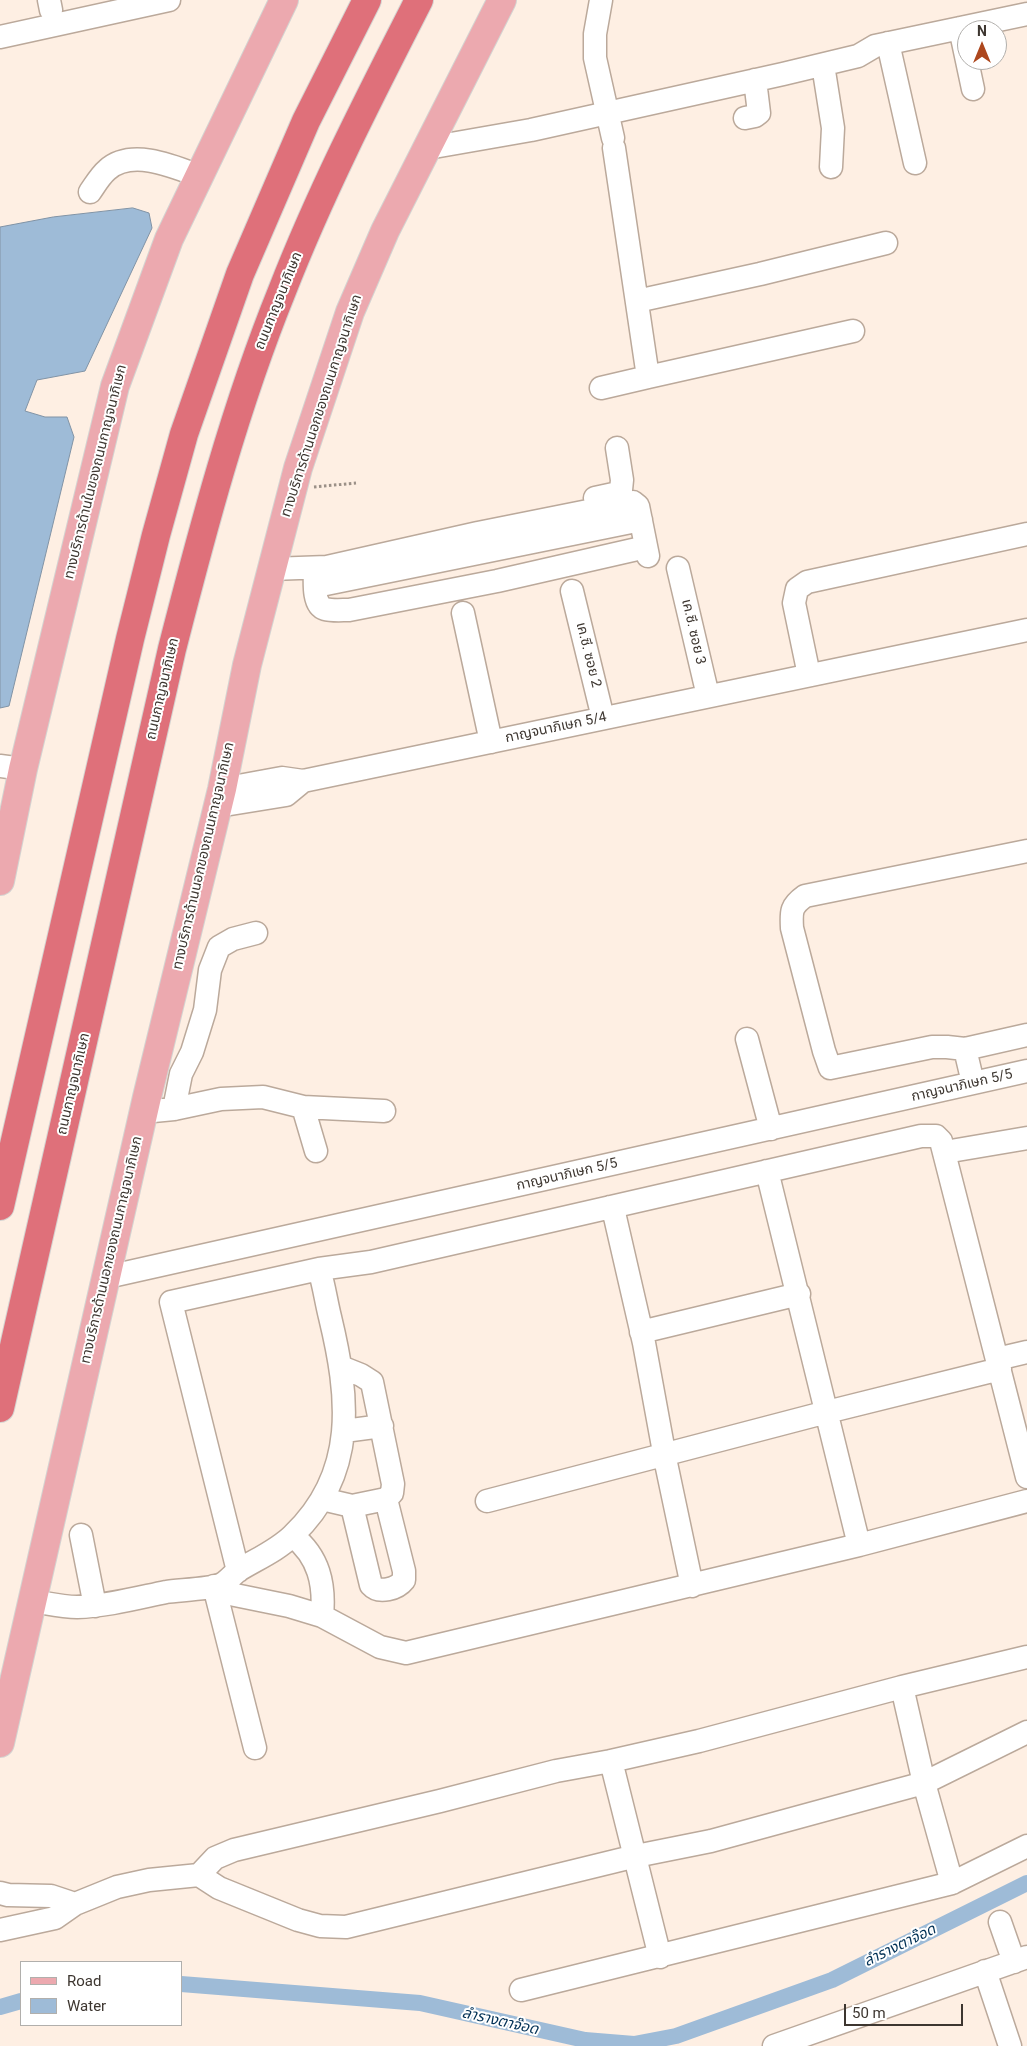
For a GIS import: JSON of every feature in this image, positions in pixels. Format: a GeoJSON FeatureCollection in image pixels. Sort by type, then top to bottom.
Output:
{"type":"FeatureCollection","features":[{"type":"Feature","properties":{"kind":"highway"},"geometry":{"type":"LineString","coordinates":[[0,1206],[130,639],[184,434],[240,274],[306,121],[367,0]]}},
{"type":"Feature","properties":{"kind":"highway","name":"ถนนกาญจนาภิเษก"},"geometry":{"type":"LineString","coordinates":[[0,1408],[172,649],[198,544],[226,448],[282,290],[348,140],[419,0]]}},
{"type":"Feature","properties":{"kind":"main road","name":"ทางบริการด้านในของถนนกาญจนาภิเษก"},"geometry":{"type":"LineString","coordinates":[[0,881],[11,767],[115,386],[169,239],[284,0]]}},
{"type":"Feature","properties":{"kind":"main road","name":"ทางบริการด้านนอกของถนนกาญจนาภิเษก"},"geometry":{"type":"LineString","coordinates":[[0,1743],[144,1112],[220,798],[247,665],[293,488],[350,312],[385,230],[502,0]]}},
{"type":"Feature","properties":{"kind":"street"},"geometry":{"type":"LineString","coordinates":[[0,37],[169,0]]}},
{"type":"Feature","properties":{"kind":"street"},"geometry":{"type":"LineString","coordinates":[[601,0],[595,34],[595,58],[613,143],[648,377]]}},
{"type":"Feature","properties":{"kind":"street"},"geometry":{"type":"LineString","coordinates":[[998,20],[1027,14]]}},
{"type":"Feature","properties":{"kind":"street"},"geometry":{"type":"LineString","coordinates":[[428,148],[531,130],[755,80],[858,56],[875,46],[957,29]]}},
{"type":"Feature","properties":{"kind":"street"},"geometry":{"type":"LineString","coordinates":[[888,43],[915,163]]}},
{"type":"Feature","properties":{"kind":"street"},"geometry":{"type":"LineString","coordinates":[[823,64],[833,128],[831,167]]}},
{"type":"Feature","properties":{"kind":"street"},"geometry":{"type":"LineString","coordinates":[[969,70],[973,89]]}},
{"type":"Feature","properties":{"kind":"street"},"geometry":{"type":"LineString","coordinates":[[745,118],[755,116],[759,112],[755,80]]}},
{"type":"Feature","properties":{"kind":"street"},"geometry":{"type":"LineString","coordinates":[[90,192],[110,167],[137,159],[171,165],[199,176]]}},
{"type":"Feature","properties":{"kind":"street"},"geometry":{"type":"LineString","coordinates":[[637,300],[760,274],[886,243]]}},
{"type":"Feature","properties":{"kind":"street"},"geometry":{"type":"LineString","coordinates":[[601,388],[852,331]]}},
{"type":"Feature","properties":{"kind":"street"},"geometry":{"type":"LineString","coordinates":[[449,540],[450,531],[455,526],[618,493],[621,490],[622,480],[617,448]]}},
{"type":"Feature","properties":{"kind":"street"},"geometry":{"type":"LineString","coordinates":[[633,502],[638,506],[647,552],[349,610],[325,609],[320,606],[316,595],[315,577],[327,567],[633,502]]}},
{"type":"Feature","properties":{"kind":"street"},"geometry":{"type":"LineString","coordinates":[[271,569],[315,577],[641,520]]}},
{"type":"Feature","properties":{"kind":"street"},"geometry":{"type":"LineString","coordinates":[[809,675],[794,602],[796,589],[807,582],[1027,534]]}},
{"type":"Feature","properties":{"kind":"street","name":"เค.ซี. ซอย 3"},"geometry":{"type":"LineString","coordinates":[[678,568],[708,696]]}},
{"type":"Feature","properties":{"kind":"street","name":"เค.ซี. ซอย 2"},"geometry":{"type":"LineString","coordinates":[[572,591],[603,718]]}},
{"type":"Feature","properties":{"kind":"street"},"geometry":{"type":"LineString","coordinates":[[463,613],[491,742]]}},
{"type":"Feature","properties":{"kind":"street","name":"กาญจนาภิเษก 5/4"},"geometry":{"type":"LineString","coordinates":[[220,798],[282,778],[303,782],[1027,630]]}},
{"type":"Feature","properties":{"kind":"street"},"geometry":{"type":"LineString","coordinates":[[1027,851],[805,896],[795,903],[791,913],[792,928],[830,1068],[932,1047],[947,1046],[966,1050],[1027,1035]]}},
{"type":"Feature","properties":{"kind":"street"},"geometry":{"type":"LineString","coordinates":[[174,1109],[181,1074],[192,1052],[205,1010],[210,970],[219,947],[233,939],[256,933]]}},
{"type":"Feature","properties":{"kind":"street"},"geometry":{"type":"LineString","coordinates":[[747,1039],[771,1129]]}},
{"type":"Feature","properties":{"kind":"street"},"geometry":{"type":"LineString","coordinates":[[966,1050],[973,1084]]}},
{"type":"Feature","properties":{"kind":"street","name":"กาญจนาภิเษก 5/5"},"geometry":{"type":"LineString","coordinates":[[107,1277],[1027,1071]]}},
{"type":"Feature","properties":{"kind":"street"},"geometry":{"type":"LineString","coordinates":[[144,1112],[174,1109],[221,1099],[263,1097],[303,1107],[384,1111]]}},
{"type":"Feature","properties":{"kind":"street"},"geometry":{"type":"LineString","coordinates":[[303,1107],[316,1151]]}},
{"type":"Feature","properties":{"kind":"street"},"geometry":{"type":"LineString","coordinates":[[238,1570],[171,1302],[319,1269],[372,1262],[610,1206],[930,1135],[936,1136],[941,1140],[945,1152],[1027,1477]]}},
{"type":"Feature","properties":{"kind":"street"},"geometry":{"type":"LineString","coordinates":[[945,1152],[1027,1138]]}},
{"type":"Feature","properties":{"kind":"street"},"geometry":{"type":"LineString","coordinates":[[767,1171],[799,1294],[859,1545]]}},
{"type":"Feature","properties":{"kind":"street"},"geometry":{"type":"LineString","coordinates":[[610,1206],[615,1217],[641,1332],[692,1586]]}},
{"type":"Feature","properties":{"kind":"street"},"geometry":{"type":"LineString","coordinates":[[32,1601],[75,1607],[95,1606],[171,1591],[218,1586],[238,1570],[267,1555],[293,1536],[322,1499],[342,1446],[344,1431],[344,1388],[341,1367],[326,1293],[319,1269]]}},
{"type":"Feature","properties":{"kind":"street"},"geometry":{"type":"LineString","coordinates":[[641,1332],[799,1294]]}},
{"type":"Feature","properties":{"kind":"street"},"geometry":{"type":"LineString","coordinates":[[486,1501],[827,1412],[998,1364],[1027,1352]]}},
{"type":"Feature","properties":{"kind":"street"},"geometry":{"type":"LineString","coordinates":[[322,1499],[352,1506],[386,1499],[392,1493],[393,1484],[372,1382],[361,1375],[341,1367]]}},
{"type":"Feature","properties":{"kind":"street"},"geometry":{"type":"LineString","coordinates":[[344,1431],[382,1426]]}},
{"type":"Feature","properties":{"kind":"street"},"geometry":{"type":"LineString","coordinates":[[352,1506],[371,1585],[374,1589],[381,1590],[400,1586],[404,1580],[404,1571],[386,1499]]}},
{"type":"Feature","properties":{"kind":"street"},"geometry":{"type":"LineString","coordinates":[[218,1586],[234,1595],[290,1606],[322,1616],[380,1647],[406,1653],[692,1586],[1027,1501]]}},
{"type":"Feature","properties":{"kind":"street"},"geometry":{"type":"LineString","coordinates":[[81,1535],[95,1606]]}},
{"type":"Feature","properties":{"kind":"street"},"geometry":{"type":"LineString","coordinates":[[293,1536],[306,1547],[319,1573],[324,1598],[322,1616]]}},
{"type":"Feature","properties":{"kind":"street"},"geometry":{"type":"LineString","coordinates":[[218,1586],[255,1748]]}},
{"type":"Feature","properties":{"kind":"street"},"geometry":{"type":"LineString","coordinates":[[200,1875],[215,1858],[234,1850],[556,1771],[611,1761],[699,1741],[902,1687],[1027,1657]]}},
{"type":"Feature","properties":{"kind":"street"},"geometry":{"type":"LineString","coordinates":[[902,1687],[924,1783],[952,1883]]}},
{"type":"Feature","properties":{"kind":"street"},"geometry":{"type":"LineString","coordinates":[[75,1904],[51,1896],[4,1894],[2,1930],[55,1918],[75,1904],[117,1887],[149,1880],[200,1875],[219,1888],[298,1920],[320,1926],[346,1927],[636,1856],[711,1841],[924,1783],[1027,1732]]}},
{"type":"Feature","properties":{"kind":"street"},"geometry":{"type":"LineString","coordinates":[[611,1761],[660,1957]]}},
{"type":"Feature","properties":{"kind":"street"},"geometry":{"type":"LineString","coordinates":[[521,1990],[952,1883],[1027,1846]]}},
{"type":"Feature","properties":{"kind":"street"},"geometry":{"type":"LineString","coordinates":[[774,2046],[1020,1959],[1000,1922]]}},
{"type":"Feature","properties":{"kind":"street"},"geometry":{"type":"LineString","coordinates":[[984,1971],[1010,2046]]}},
{"type":"Feature","properties":{"kind":"path"},"geometry":{"type":"LineString","coordinates":[[293,488],[356,483]]}},
{"type":"Feature","properties":{"kind":"water"},"geometry":{"type":"Polygon","coordinates":[[[133,208],[149,213],[152,228],[85,371],[37,380],[25,411],[45,417],[67,417],[74,437],[9,706],[0,708],[0,227],[53,217],[133,208]]]}},
{"type":"Feature","properties":{"kind":"waterway","name":"ลำรางตาจ๊อด"},"geometry":{"type":"LineString","coordinates":[[182,1984],[420,2003],[585,2040],[634,2044],[676,2036],[832,1980],[1027,1883]]}},
{"type":"Feature","properties":{"kind":"waterway","name":"ลำรางตาจ๊อด"},"geometry":{"type":"LineString","coordinates":[[0,2007],[20,2001]]}}]}
